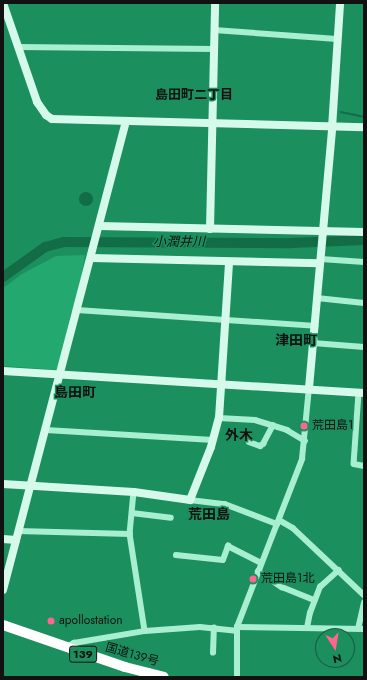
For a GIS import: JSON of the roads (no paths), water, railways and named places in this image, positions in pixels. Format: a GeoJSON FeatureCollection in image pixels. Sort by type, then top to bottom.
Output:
{"type":"FeatureCollection","features":[{"type":"Feature","properties":{"kind":"highway","name":"国道139号"},"geometry":{"type":"LineString","coordinates":[[3,625],[66,648],[164,677]]}},
{"type":"Feature","properties":{"kind":"street"},"geometry":{"type":"LineString","coordinates":[[4,3],[37,102],[46,115],[63,121],[332,128],[364,127]]}},
{"type":"Feature","properties":{"kind":"street"},"geometry":{"type":"LineString","coordinates":[[210,229],[215,3]]}},
{"type":"Feature","properties":{"kind":"street"},"geometry":{"type":"LineString","coordinates":[[237,677],[236,629],[302,459],[305,441],[332,128],[340,3]]}},
{"type":"Feature","properties":{"kind":"street"},"geometry":{"type":"LineString","coordinates":[[214,30],[337,39]]}},
{"type":"Feature","properties":{"kind":"street"},"geometry":{"type":"LineString","coordinates":[[18,47],[214,49]]}},
{"type":"Feature","properties":{"kind":"street"},"geometry":{"type":"LineString","coordinates":[[3,590],[126,122]]}},
{"type":"Feature","properties":{"kind":"street"},"geometry":{"type":"LineString","coordinates":[[98,229],[210,229],[364,232]]}},
{"type":"Feature","properties":{"kind":"street"},"geometry":{"type":"LineString","coordinates":[[92,256],[229,262],[364,262]]}},
{"type":"Feature","properties":{"kind":"street"},"geometry":{"type":"LineString","coordinates":[[190,500],[213,440],[219,418],[229,262]]}},
{"type":"Feature","properties":{"kind":"street"},"geometry":{"type":"LineString","coordinates":[[317,298],[364,303]]}},
{"type":"Feature","properties":{"kind":"street"},"geometry":{"type":"LineString","coordinates":[[77,310],[315,326]]}},
{"type":"Feature","properties":{"kind":"street"},"geometry":{"type":"LineString","coordinates":[[313,343],[364,347]]}},
{"type":"Feature","properties":{"kind":"street"},"geometry":{"type":"LineString","coordinates":[[3,371],[309,388],[361,393],[354,464],[364,466]]}},
{"type":"Feature","properties":{"kind":"street"},"geometry":{"type":"LineString","coordinates":[[219,418],[255,420],[286,430],[305,441]]}},
{"type":"Feature","properties":{"kind":"street"},"geometry":{"type":"LineString","coordinates":[[249,442],[260,446],[263,444],[273,425]]}},
{"type":"Feature","properties":{"kind":"street"},"geometry":{"type":"LineString","coordinates":[[46,430],[213,440]]}},
{"type":"Feature","properties":{"kind":"street"},"geometry":{"type":"LineString","coordinates":[[3,484],[134,492],[225,504],[293,528],[339,570],[364,596]]}},
{"type":"Feature","properties":{"kind":"street"},"geometry":{"type":"LineString","coordinates":[[134,492],[130,534],[145,631]]}},
{"type":"Feature","properties":{"kind":"street"},"geometry":{"type":"LineString","coordinates":[[132,513],[171,518]]}},
{"type":"Feature","properties":{"kind":"street"},"geometry":{"type":"LineString","coordinates":[[18,531],[130,534]]}},
{"type":"Feature","properties":{"kind":"street"},"geometry":{"type":"LineString","coordinates":[[3,539],[16,540]]}},
{"type":"Feature","properties":{"kind":"street"},"geometry":{"type":"LineString","coordinates":[[176,556],[223,560],[228,546],[261,563]]}},
{"type":"Feature","properties":{"kind":"street"},"geometry":{"type":"LineString","coordinates":[[308,628],[314,600],[320,587],[339,570]]}},
{"type":"Feature","properties":{"kind":"street"},"geometry":{"type":"LineString","coordinates":[[258,571],[282,587],[314,600]]}},
{"type":"Feature","properties":{"kind":"street"},"geometry":{"type":"LineString","coordinates":[[66,648],[74,643],[145,631],[214,628],[361,629],[364,603]]}},
{"type":"Feature","properties":{"kind":"street"},"geometry":{"type":"LineString","coordinates":[[213,653],[214,628]]}},
{"type":"Feature","properties":{"kind":"waterway"},"geometry":{"type":"LineString","coordinates":[[341,112],[364,117]]}},
{"type":"Feature","properties":{"kind":"waterway","name":"小潤井川"},"geometry":{"type":"LineString","coordinates":[[3,277],[45,247],[64,242],[291,243],[364,240]]}},
{"type":"Feature","properties":{"kind":"place","name":"荒田島1"},"geometry":{"type":"Point","coordinates":[304,426]}},
{"type":"Feature","properties":{"kind":"place","name":"荒田島1北"},"geometry":{"type":"Point","coordinates":[253,579]}},
{"type":"Feature","properties":{"kind":"place","name":"apollostation"},"geometry":{"type":"Point","coordinates":[51,621]}},
{"type":"Feature","properties":{"kind":"district","name":"島田町二丁目"},"geometry":{"type":"Point","coordinates":[194,95]}},
{"type":"Feature","properties":{"kind":"district","name":"津田町"},"geometry":{"type":"Point","coordinates":[296,340]}},
{"type":"Feature","properties":{"kind":"district","name":"島田町"},"geometry":{"type":"Point","coordinates":[75,392]}},
{"type":"Feature","properties":{"kind":"district","name":"外木"},"geometry":{"type":"Point","coordinates":[239,435]}},
{"type":"Feature","properties":{"kind":"district","name":"荒田島"},"geometry":{"type":"Point","coordinates":[209,514]}}]}
